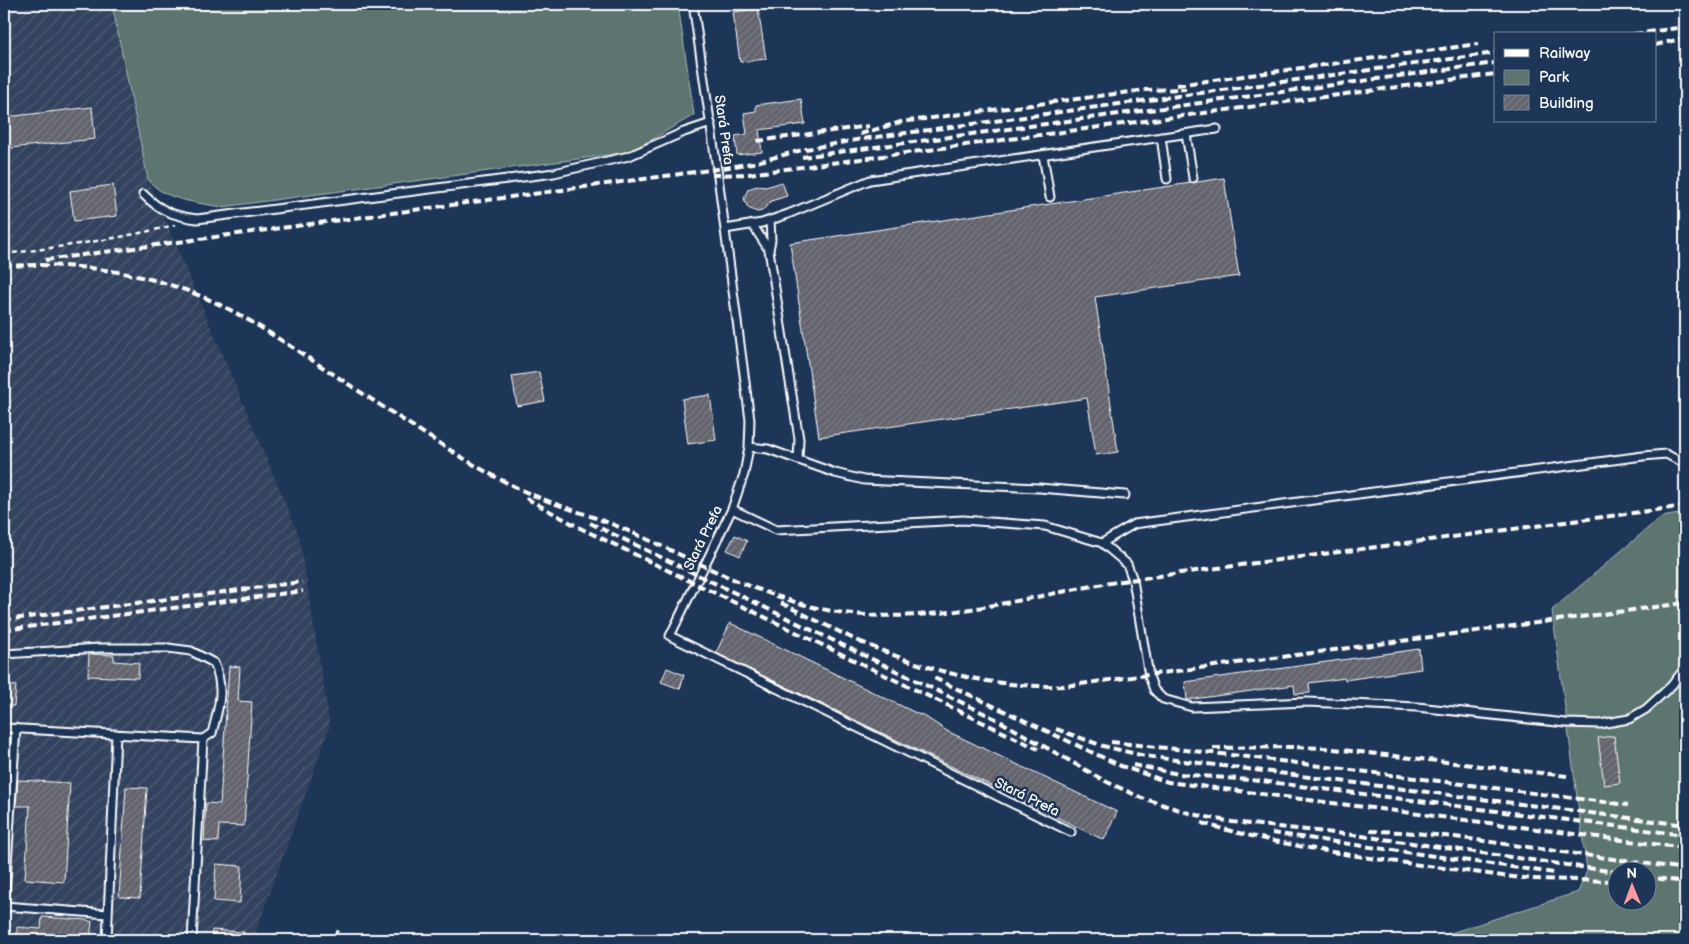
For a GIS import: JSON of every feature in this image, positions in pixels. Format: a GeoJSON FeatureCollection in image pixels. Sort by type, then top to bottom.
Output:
{"type":"FeatureCollection","features":[{"type":"Feature","properties":{"kind":"lane","name":"Stará Prefa"},"geometry":{"type":"LineString","coordinates":[[693,4],[711,123],[750,420],[749,447],[744,474],[732,509],[670,636],[1071,832]]}},
{"type":"Feature","properties":{"kind":"lane"},"geometry":{"type":"LineString","coordinates":[[143,194],[169,213],[197,219],[554,173],[629,156],[684,132],[711,123]]}},
{"type":"Feature","properties":{"kind":"lane"},"geometry":{"type":"LineString","coordinates":[[725,229],[770,220],[870,180],[1217,129]]}},
{"type":"Feature","properties":{"kind":"lane"},"geometry":{"type":"LineString","coordinates":[[1186,134],[1193,178]]}},
{"type":"Feature","properties":{"kind":"lane"},"geometry":{"type":"LineString","coordinates":[[1161,137],[1167,180]]}},
{"type":"Feature","properties":{"kind":"lane"},"geometry":{"type":"LineString","coordinates":[[1043,155],[1050,197]]}},
{"type":"Feature","properties":{"kind":"lane"},"geometry":{"type":"LineString","coordinates":[[770,220],[770,250],[799,439],[798,460]]}},
{"type":"Feature","properties":{"kind":"lane"},"geometry":{"type":"LineString","coordinates":[[752,224],[770,250]]}},
{"type":"Feature","properties":{"kind":"lane"},"geometry":{"type":"LineString","coordinates":[[749,447],[768,449],[834,473],[864,480],[1039,488],[1125,496]]}},
{"type":"Feature","properties":{"kind":"lane"},"geometry":{"type":"LineString","coordinates":[[1102,543],[1134,524],[1642,456],[1666,454],[1685,464]]}},
{"type":"Feature","properties":{"kind":"lane"},"geometry":{"type":"LineString","coordinates":[[732,509],[776,530],[963,520],[1045,526],[1102,543],[1127,564],[1133,580],[1149,676],[1154,690],[1163,699],[1192,707],[1307,702],[1417,707],[1566,723],[1600,724],[1629,719],[1646,709],[1672,685],[1685,668]]}},
{"type":"Feature","properties":{"kind":"lane"},"geometry":{"type":"LineString","coordinates":[[4,654],[100,648],[168,648],[191,651],[214,662],[219,676],[220,702],[212,733],[203,739],[4,728]]}},
{"type":"Feature","properties":{"kind":"lane"},"geometry":{"type":"LineString","coordinates":[[4,910],[16,728]]}},
{"type":"Feature","properties":{"kind":"lane"},"geometry":{"type":"LineString","coordinates":[[107,940],[116,734]]}},
{"type":"Feature","properties":{"kind":"lane"},"geometry":{"type":"LineString","coordinates":[[192,940],[203,739]]}},
{"type":"Feature","properties":{"kind":"lane"},"geometry":{"type":"LineString","coordinates":[[4,906],[108,914]]}},
{"type":"Feature","properties":{"kind":"path"},"geometry":{"type":"LineString","coordinates":[[4,254],[63,247],[179,224]]}},
{"type":"Feature","properties":{"kind":"path"},"geometry":{"type":"LineString","coordinates":[[328,940],[340,929]]}},
{"type":"Feature","properties":{"kind":"shaded area"},"geometry":{"type":"Polygon","coordinates":[[[4,4],[112,4],[148,179],[299,535],[330,726],[253,940],[4,940],[4,4]]]}},
{"type":"Feature","properties":{"kind":"green space"},"geometry":{"type":"Polygon","coordinates":[[[112,4],[678,4],[694,115],[630,152],[222,207],[192,202],[162,192],[148,179],[112,4]]]}},
{"type":"Feature","properties":{"kind":"green space"},"geometry":{"type":"Polygon","coordinates":[[[1685,513],[1685,940],[1429,940],[1578,892],[1587,871],[1552,610],[1661,517],[1685,513]]]}},
{"type":"Feature","properties":{"kind":"building"},"geometry":{"type":"Polygon","coordinates":[[[758,9],[766,59],[740,62],[733,12],[758,9]]]}},
{"type":"Feature","properties":{"kind":"building"},"geometry":{"type":"Polygon","coordinates":[[[801,99],[805,124],[759,130],[762,152],[737,155],[735,136],[747,134],[744,113],[756,111],[756,105],[801,99]]]}},
{"type":"Feature","properties":{"kind":"building"},"geometry":{"type":"Polygon","coordinates":[[[92,107],[95,139],[10,148],[6,117],[92,107]]]}},
{"type":"Feature","properties":{"kind":"building"},"geometry":{"type":"Polygon","coordinates":[[[1224,178],[1239,276],[1095,297],[1118,452],[1096,455],[1087,398],[819,437],[790,243],[1224,178]]]}},
{"type":"Feature","properties":{"kind":"building"},"geometry":{"type":"Polygon","coordinates":[[[782,182],[787,196],[771,201],[762,211],[757,212],[748,208],[744,199],[748,189],[757,186],[766,187],[782,182]]]}},
{"type":"Feature","properties":{"kind":"building"},"geometry":{"type":"Polygon","coordinates":[[[113,185],[117,216],[74,221],[70,191],[113,185]]]}},
{"type":"Feature","properties":{"kind":"building"},"geometry":{"type":"Polygon","coordinates":[[[539,372],[545,401],[517,406],[512,376],[539,372]]]}},
{"type":"Feature","properties":{"kind":"building"},"geometry":{"type":"Polygon","coordinates":[[[710,395],[716,440],[688,444],[682,399],[710,395]]]}},
{"type":"Feature","properties":{"kind":"building"},"geometry":{"type":"Polygon","coordinates":[[[735,535],[747,541],[740,556],[727,550],[735,535]]]}},
{"type":"Feature","properties":{"kind":"building"},"geometry":{"type":"Polygon","coordinates":[[[730,623],[921,714],[947,731],[1117,812],[1104,840],[716,653],[730,623]]]}},
{"type":"Feature","properties":{"kind":"building"},"geometry":{"type":"Polygon","coordinates":[[[1419,649],[1421,669],[1309,683],[1310,693],[1295,694],[1294,685],[1187,700],[1185,682],[1419,649]]]}},
{"type":"Feature","properties":{"kind":"building"},"geometry":{"type":"Polygon","coordinates":[[[89,654],[114,655],[114,661],[139,663],[138,678],[88,676],[89,654]]]}},
{"type":"Feature","properties":{"kind":"building"},"geometry":{"type":"Polygon","coordinates":[[[229,666],[240,667],[238,701],[252,702],[244,826],[219,825],[218,842],[204,841],[206,803],[220,804],[229,666]]]}},
{"type":"Feature","properties":{"kind":"building"},"geometry":{"type":"Polygon","coordinates":[[[667,668],[684,675],[680,689],[661,682],[667,668]]]}},
{"type":"Feature","properties":{"kind":"building"},"geometry":{"type":"Polygon","coordinates":[[[4,685],[16,686],[14,706],[4,706],[4,685]]]}},
{"type":"Feature","properties":{"kind":"building"},"geometry":{"type":"Polygon","coordinates":[[[1614,736],[1620,783],[1604,785],[1598,738],[1614,736]]]}},
{"type":"Feature","properties":{"kind":"building"},"geometry":{"type":"Polygon","coordinates":[[[18,780],[70,783],[64,882],[25,879],[30,806],[16,806],[18,780]]]}},
{"type":"Feature","properties":{"kind":"building"},"geometry":{"type":"Polygon","coordinates":[[[126,787],[147,788],[140,898],[119,897],[126,787]]]}},
{"type":"Feature","properties":{"kind":"building"},"geometry":{"type":"Polygon","coordinates":[[[216,864],[242,866],[240,903],[214,901],[216,864]]]}},
{"type":"Feature","properties":{"kind":"building"},"geometry":{"type":"Polygon","coordinates":[[[42,917],[92,922],[90,940],[17,940],[17,927],[41,929],[42,917]]]}},
{"type":"Feature","properties":{"kind":"building"},"geometry":{"type":"Polygon","coordinates":[[[212,930],[244,932],[243,940],[211,940],[212,930]]]}},
{"type":"Feature","properties":{"kind":"railway"},"geometry":{"type":"LineString","coordinates":[[1649,32],[1685,27]]}},
{"type":"Feature","properties":{"kind":"railway"},"geometry":{"type":"LineString","coordinates":[[1656,45],[1685,38]]}},
{"type":"Feature","properties":{"kind":"railway"},"geometry":{"type":"LineString","coordinates":[[1177,85],[1478,44]]}},
{"type":"Feature","properties":{"kind":"railway"},"geometry":{"type":"LineString","coordinates":[[45,260],[717,169],[753,163],[806,149],[862,139],[1494,53]]}},
{"type":"Feature","properties":{"kind":"railway"},"geometry":{"type":"LineString","coordinates":[[802,157],[1494,63]]}},
{"type":"Feature","properties":{"kind":"railway"},"geometry":{"type":"LineString","coordinates":[[712,175],[749,174],[1494,74]]}},
{"type":"Feature","properties":{"kind":"railway"},"geometry":{"type":"LineString","coordinates":[[860,134],[901,122],[1145,90],[1186,89]]}},
{"type":"Feature","properties":{"kind":"railway"},"geometry":{"type":"LineString","coordinates":[[757,141],[869,126]]}},
{"type":"Feature","properties":{"kind":"railway"},"geometry":{"type":"LineString","coordinates":[[4,266],[84,267],[110,271],[162,282],[212,301],[248,320],[304,355],[454,453],[516,487],[540,498],[624,529],[740,582],[788,600],[852,614],[892,616],[932,614],[971,609],[1129,580],[1685,506]]}},
{"type":"Feature","properties":{"kind":"railway"},"geometry":{"type":"LineString","coordinates":[[526,498],[580,528],[1038,749]]}},
{"type":"Feature","properties":{"kind":"railway"},"geometry":{"type":"LineString","coordinates":[[590,523],[998,720],[1105,781],[1142,798],[1192,814],[1232,822],[1362,836],[1606,871]]}},
{"type":"Feature","properties":{"kind":"railway"},"geometry":{"type":"LineString","coordinates":[[4,620],[302,582]]}},
{"type":"Feature","properties":{"kind":"railway"},"geometry":{"type":"LineString","coordinates":[[4,630],[303,591]]}},
{"type":"Feature","properties":{"kind":"railway"},"geometry":{"type":"LineString","coordinates":[[781,603],[864,644]]}},
{"type":"Feature","properties":{"kind":"railway"},"geometry":{"type":"LineString","coordinates":[[859,641],[910,661],[960,676],[1011,684],[1065,686],[1685,603]]}},
{"type":"Feature","properties":{"kind":"railway"},"geometry":{"type":"LineString","coordinates":[[934,678],[1121,766],[1168,782],[1685,848]]}},
{"type":"Feature","properties":{"kind":"railway"},"geometry":{"type":"LineString","coordinates":[[1056,729],[1103,746],[1145,756],[1685,825]]}},
{"type":"Feature","properties":{"kind":"railway"},"geometry":{"type":"LineString","coordinates":[[1111,742],[1240,756],[1628,805]]}},
{"type":"Feature","properties":{"kind":"railway"},"geometry":{"type":"LineString","coordinates":[[1213,748],[1325,748],[1567,776]]}},
{"type":"Feature","properties":{"kind":"railway"},"geometry":{"type":"LineString","coordinates":[[1133,765],[1179,774],[1261,781],[1685,835]]}},
{"type":"Feature","properties":{"kind":"railway"},"geometry":{"type":"LineString","coordinates":[[1202,823],[1276,842],[1389,861],[1533,879],[1606,881]]}},
{"type":"Feature","properties":{"kind":"railway"},"geometry":{"type":"LineString","coordinates":[[1370,831],[1455,837],[1685,869]]}},
{"type":"Feature","properties":{"kind":"railway"},"geometry":{"type":"LineString","coordinates":[[1272,833],[1554,873]]}},
{"type":"Feature","properties":{"kind":"railway"},"geometry":{"type":"LineString","coordinates":[[1656,878],[1685,882]]}}]}
